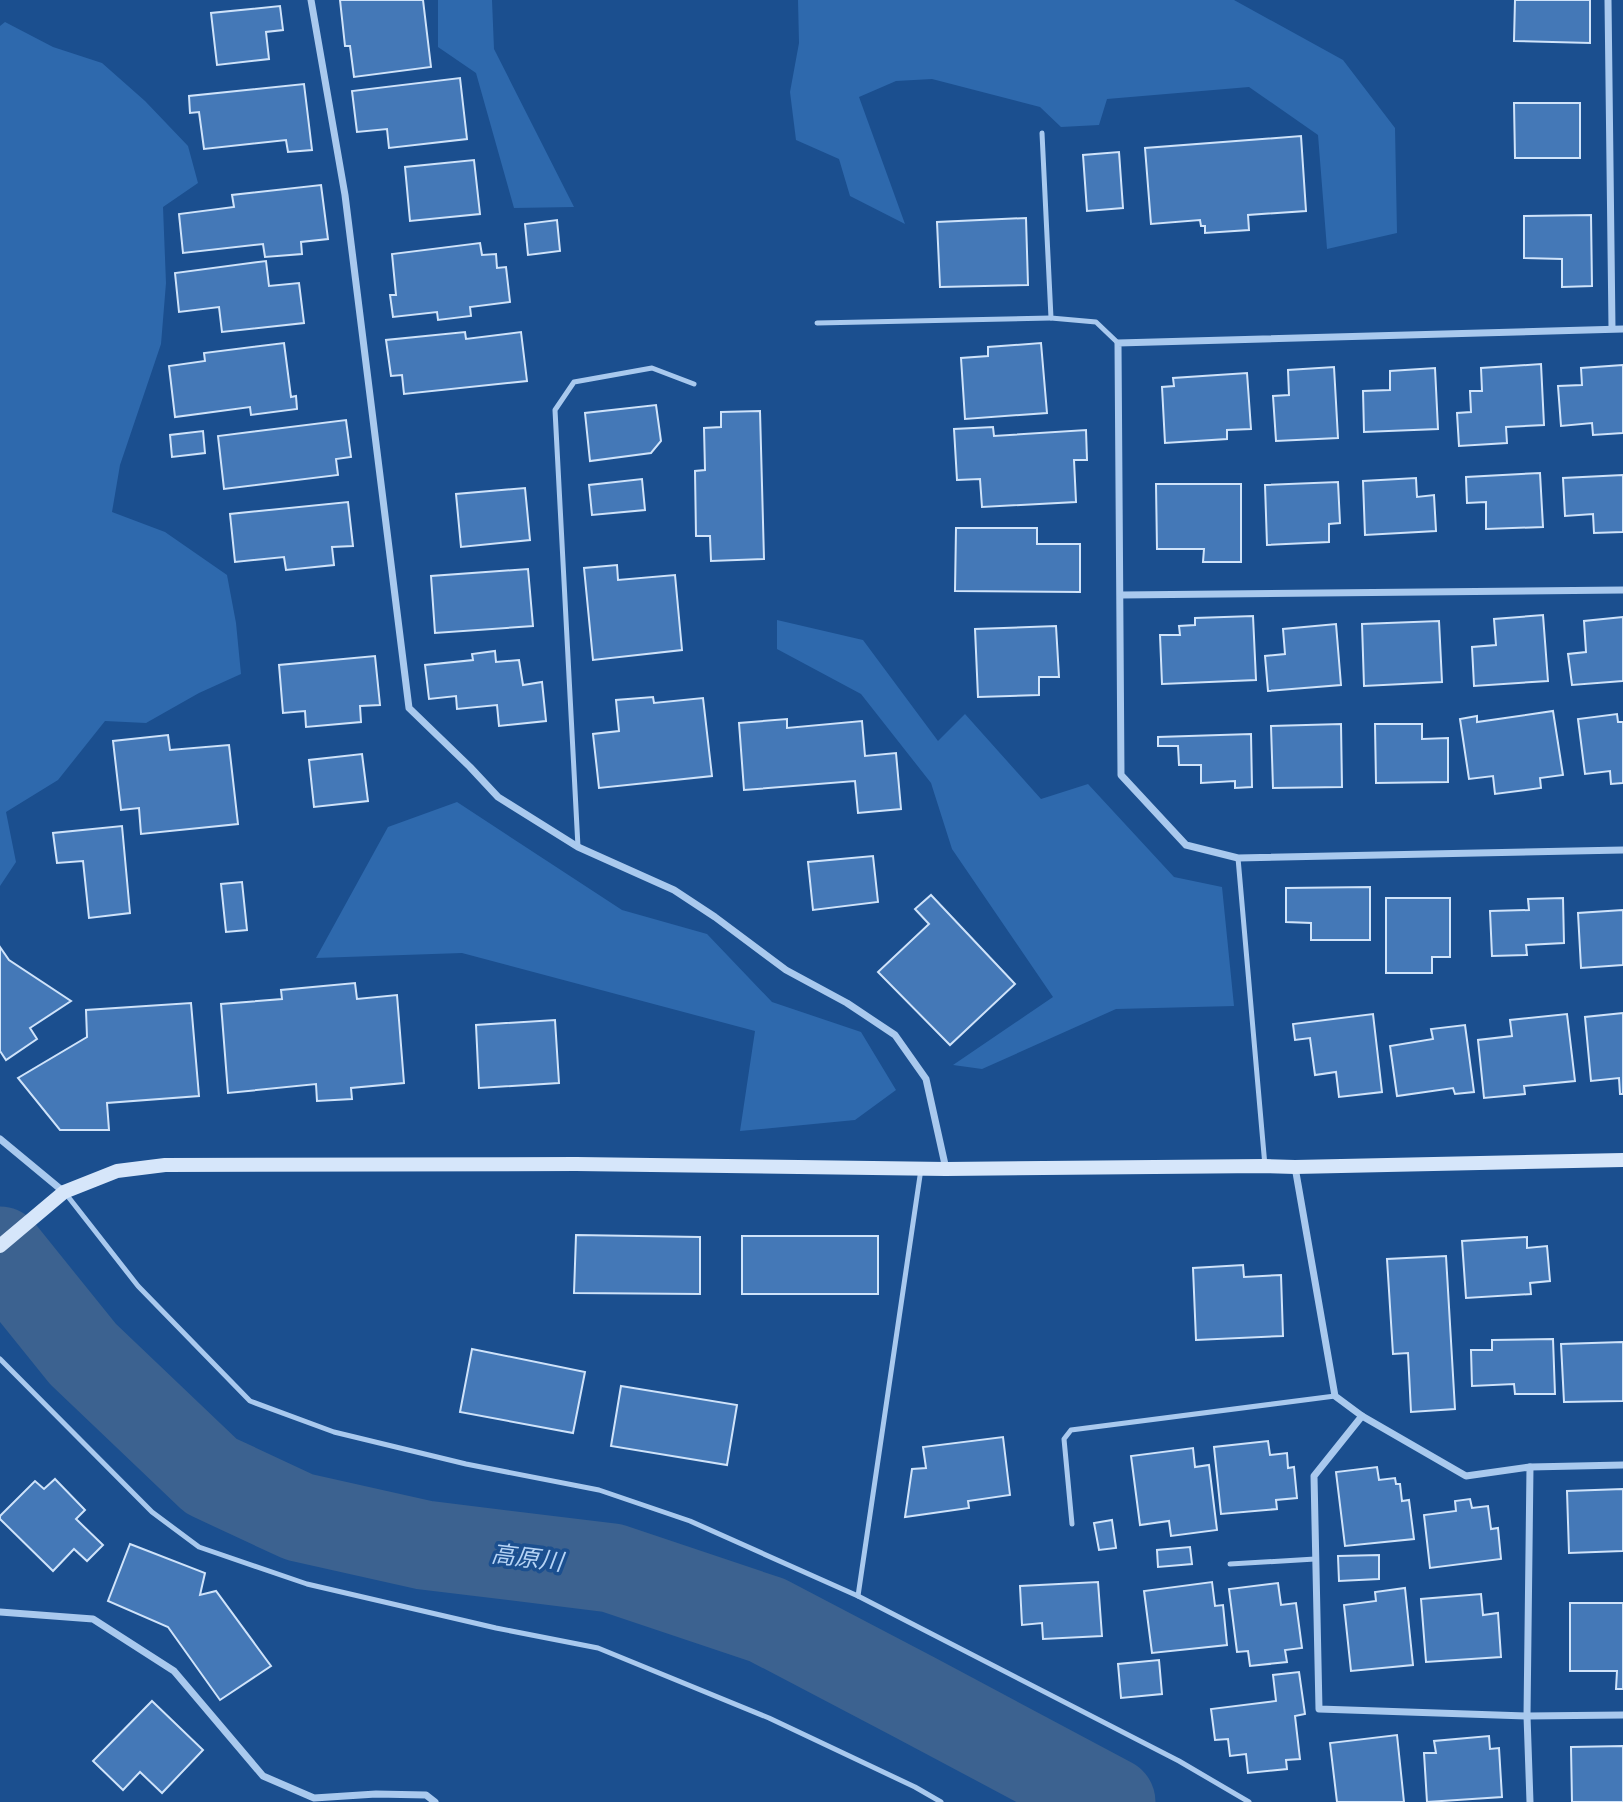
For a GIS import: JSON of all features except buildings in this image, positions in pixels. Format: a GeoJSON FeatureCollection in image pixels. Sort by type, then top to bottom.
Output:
{"type":"FeatureCollection","features":[{"type":"Feature","properties":{"kind":"street"},"geometry":{"type":"LineString","coordinates":[[311,0],[345,195],[409,708],[498,797],[578,847],[674,890],[715,916],[786,971],[847,1003],[895,1035],[926,1079],[946,1169]]}},
{"type":"Feature","properties":{"kind":"street"},"geometry":{"type":"LineString","coordinates":[[1608,0],[1612,328]]}},
{"type":"Feature","properties":{"kind":"street"},"geometry":{"type":"LineString","coordinates":[[1623,328],[1118,343],[1121,775],[1186,845],[1238,858],[1623,850]]}},
{"type":"Feature","properties":{"kind":"street"},"geometry":{"type":"LineString","coordinates":[[1121,595],[1623,590]]}},
{"type":"Feature","properties":{"kind":"street"},"geometry":{"type":"LineString","coordinates":[[0,1139],[64,1192]]}},
{"type":"Feature","properties":{"kind":"street"},"geometry":{"type":"LineString","coordinates":[[0,1246],[64,1192],[117,1171],[165,1166],[576,1164],[946,1169],[1295,1167],[1623,1160]]}},
{"type":"Feature","properties":{"kind":"street"},"geometry":{"type":"LineString","coordinates":[[1295,1167],[1335,1396],[1362,1416],[1466,1476],[1530,1467],[1623,1465]]}},
{"type":"Feature","properties":{"kind":"street"},"geometry":{"type":"LineString","coordinates":[[1362,1416],[1314,1476],[1319,1709],[1527,1716],[1623,1715]]}},
{"type":"Feature","properties":{"kind":"street"},"geometry":{"type":"LineString","coordinates":[[1530,1467],[1527,1716],[1530,1802]]}},
{"type":"Feature","properties":{"kind":"street"},"geometry":{"type":"LineString","coordinates":[[0,1612],[93,1619],[174,1671],[262,1776],[314,1798],[376,1794],[426,1795],[435,1802]]}},
{"type":"Feature","properties":{"kind":"lane"},"geometry":{"type":"LineString","coordinates":[[1042,133],[1051,318]]}},
{"type":"Feature","properties":{"kind":"lane"},"geometry":{"type":"LineString","coordinates":[[817,323],[1051,318],[1097,322],[1118,343]]}},
{"type":"Feature","properties":{"kind":"lane"},"geometry":{"type":"LineString","coordinates":[[578,847],[555,410],[574,382],[652,368],[694,384]]}},
{"type":"Feature","properties":{"kind":"lane"},"geometry":{"type":"LineString","coordinates":[[1238,858],[1265,1166]]}},
{"type":"Feature","properties":{"kind":"lane"},"geometry":{"type":"LineString","coordinates":[[858,1596],[921,1169]]}},
{"type":"Feature","properties":{"kind":"lane"},"geometry":{"type":"LineString","coordinates":[[64,1192],[138,1286],[250,1401],[334,1432],[466,1464],[598,1490],[690,1521],[858,1596],[1179,1761],[1249,1802]]}},
{"type":"Feature","properties":{"kind":"lane"},"geometry":{"type":"LineString","coordinates":[[0,1359],[152,1512],[199,1547],[307,1584],[496,1628],[598,1648],[769,1718],[941,1802]]}},
{"type":"Feature","properties":{"kind":"lane"},"geometry":{"type":"LineString","coordinates":[[1072,1524],[1064,1439],[1071,1430],[1335,1396]]}},
{"type":"Feature","properties":{"kind":"lane"},"geometry":{"type":"LineString","coordinates":[[1230,1564],[1315,1559]]}},
{"type":"Feature","properties":{"kind":"shaded area"},"geometry":{"type":"Polygon","coordinates":[[[438,0],[492,0],[494,49],[574,207],[514,208],[476,73],[438,47],[438,0]]]}},
{"type":"Feature","properties":{"kind":"shaded area"},"geometry":{"type":"Polygon","coordinates":[[[798,0],[1234,0],[1343,60],[1395,128],[1397,233],[1327,249],[1318,135],[1249,87],[1107,99],[1099,125],[1061,127],[1040,107],[932,79],[896,81],[859,97],[905,224],[850,196],[839,159],[796,140],[790,92],[799,43],[798,0]]]}},
{"type":"Feature","properties":{"kind":"shaded area"},"geometry":{"type":"Polygon","coordinates":[[[5,22],[53,47],[102,63],[145,101],[188,146],[198,183],[163,207],[166,283],[161,344],[120,465],[112,512],[165,532],[227,575],[236,623],[241,674],[199,693],[146,723],[105,721],[58,780],[6,812],[16,862],[0,886],[0,26],[5,22]]]}},
{"type":"Feature","properties":{"kind":"shaded area"},"geometry":{"type":"Polygon","coordinates":[[[777,620],[863,640],[938,741],[965,714],[1041,799],[1088,784],[1174,877],[1222,887],[1234,1006],[1116,1009],[982,1069],[953,1065],[1053,997],[952,849],[931,783],[861,694],[777,649],[777,620]]]}},
{"type":"Feature","properties":{"kind":"shaded area"},"geometry":{"type":"Polygon","coordinates":[[[457,802],[622,910],[707,934],[772,1002],[861,1032],[896,1090],[855,1120],[740,1131],[755,1031],[462,953],[316,958],[388,827],[457,802]]]}},
{"type":"Feature","properties":{"kind":"waterway","name":"高原川"},"geometry":{"type":"LineString","coordinates":[[0,1251],[83,1354],[211,1476],[299,1517],[424,1545],[612,1568],[767,1620],[1111,1802]]}}]}
